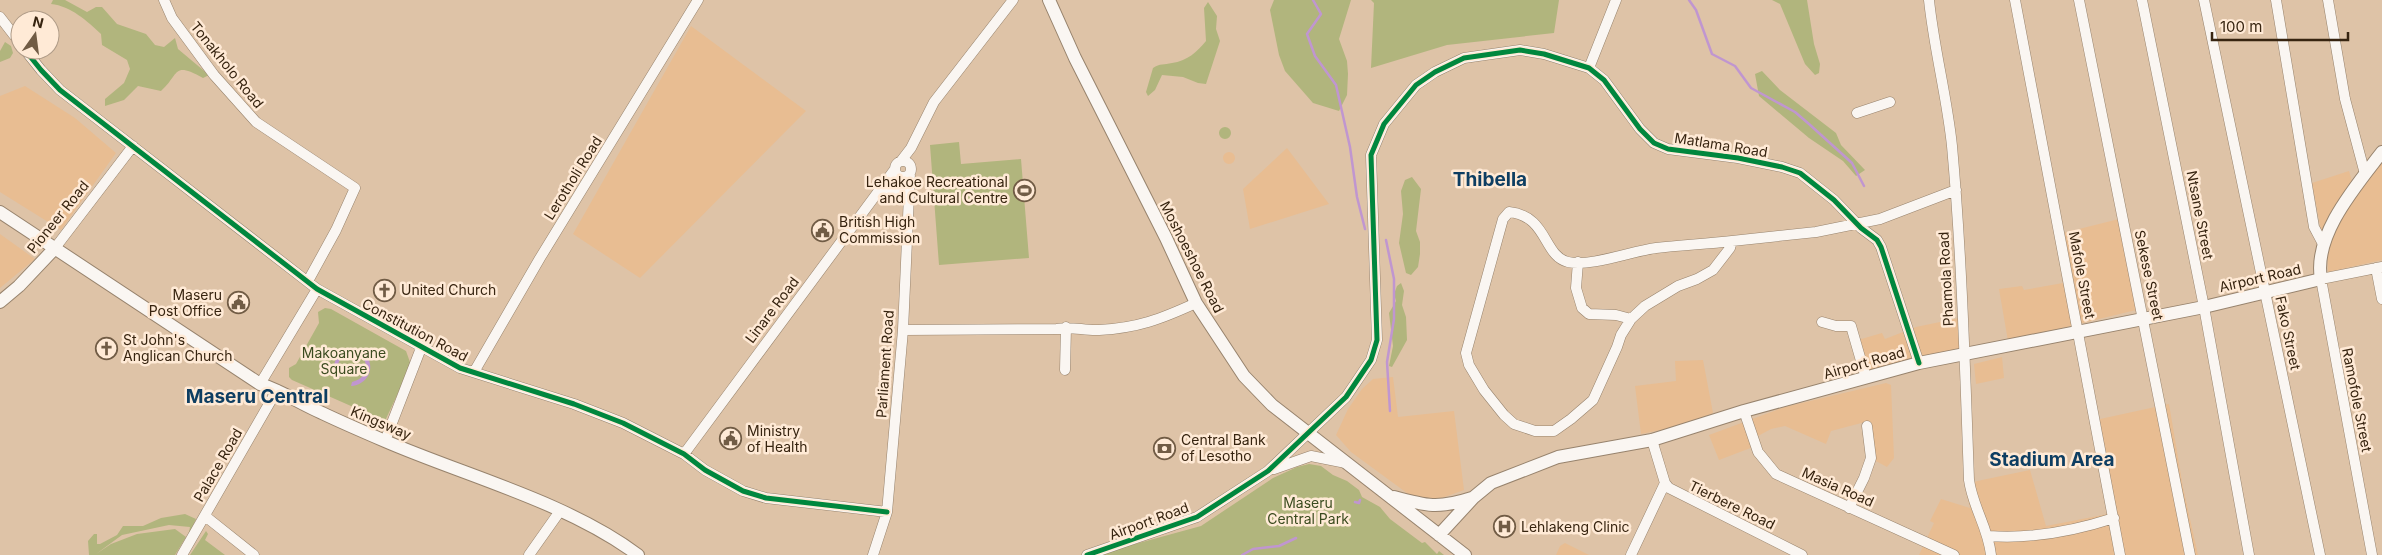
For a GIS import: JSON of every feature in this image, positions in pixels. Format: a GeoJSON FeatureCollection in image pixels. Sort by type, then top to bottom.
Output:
{"type":"FeatureCollection","features":[{"type":"Feature","properties":{"kind":"main road","name":"Moshoeshoe Road"},"geometry":{"type":"LineString","coordinates":[[1049,0],[1075,58],[1166,238],[1196,303],[1244,376],[1272,405],[1465,555]]}},
{"type":"Feature","properties":{"kind":"main road"},"geometry":{"type":"LineString","coordinates":[[2321,279],[2318,265],[2328,232],[2365,174],[2382,152]]}},
{"type":"Feature","properties":{"kind":"main road","name":"Kingsway"},"geometry":{"type":"LineString","coordinates":[[0,212],[260,384],[278,390],[321,413],[385,441],[560,511],[595,528],[638,555]]}},
{"type":"Feature","properties":{"kind":"main road","name":"Pioneer Road"},"geometry":{"type":"LineString","coordinates":[[0,302],[19,286],[55,248]]}},
{"type":"Feature","properties":{"kind":"main road","name":"Airport Road"},"geometry":{"type":"LineString","coordinates":[[1439,535],[1474,497],[1491,483],[1558,457],[1652,440],[1744,411],[1919,363],[1964,356],[2204,307],[2321,279]]}},
{"type":"Feature","properties":{"kind":"main road"},"geometry":{"type":"LineString","coordinates":[[1389,496],[1428,506],[1448,505],[1474,497]]}},
{"type":"Feature","properties":{"kind":"street","name":"Tonakholo Road"},"geometry":{"type":"LineString","coordinates":[[164,0],[172,18],[214,75],[256,122],[355,188],[336,230],[308,281]]}},
{"type":"Feature","properties":{"kind":"street","name":"Lerotholi Road"},"geometry":{"type":"LineString","coordinates":[[474,372],[545,250],[698,0]]}},
{"type":"Feature","properties":{"kind":"street","name":"Linare Road"},"geometry":{"type":"LineString","coordinates":[[684,454],[883,188],[903,170],[911,148],[934,102],[1013,0]]}},
{"type":"Feature","properties":{"kind":"street"},"geometry":{"type":"LineString","coordinates":[[1588,68],[1616,0]]}},
{"type":"Feature","properties":{"kind":"street","name":"Phamola Road"},"geometry":{"type":"LineString","coordinates":[[1929,0],[1949,118],[1956,190],[1969,480],[1971,495],[1989,536],[1991,555]]}},
{"type":"Feature","properties":{"kind":"street","name":"Mafole Street"},"geometry":{"type":"LineString","coordinates":[[2015,0],[2120,555]]}},
{"type":"Feature","properties":{"kind":"street","name":"Sekese Street"},"geometry":{"type":"LineString","coordinates":[[2079,0],[2190,555]]}},
{"type":"Feature","properties":{"kind":"street","name":"Ntsane Street"},"geometry":{"type":"LineString","coordinates":[[2142,0],[2204,307],[2249,555]]}},
{"type":"Feature","properties":{"kind":"street","name":"Fako Street"},"geometry":{"type":"LineString","coordinates":[[2204,0],[2320,555]]}},
{"type":"Feature","properties":{"kind":"street"},"geometry":{"type":"LineString","coordinates":[[2276,0],[2314,227],[2323,244]]}},
{"type":"Feature","properties":{"kind":"street"},"geometry":{"type":"LineString","coordinates":[[2328,0],[2345,100],[2365,174]]}},
{"type":"Feature","properties":{"kind":"street"},"geometry":{"type":"LineString","coordinates":[[0,17],[10,30]]}},
{"type":"Feature","properties":{"kind":"street","name":"Matlama Road"},"geometry":{"type":"LineString","coordinates":[[1268,471],[1346,397],[1371,360],[1377,340],[1371,155],[1384,124],[1416,86],[1435,72],[1464,58],[1520,50],[1544,54],[1588,68],[1604,80],[1640,129],[1654,144],[1668,149],[1747,159],[1800,173],[1877,240],[1881,247],[1919,363]]}},
{"type":"Feature","properties":{"kind":"street","name":"Constitution Road"},"geometry":{"type":"LineString","coordinates":[[33,60],[60,90],[317,289],[421,348],[460,368],[574,404],[623,423],[684,454],[720,480],[742,491],[766,498],[887,512]]}},
{"type":"Feature","properties":{"kind":"street"},"geometry":{"type":"LineString","coordinates":[[1857,113],[1890,102]]}},
{"type":"Feature","properties":{"kind":"street","name":"Pioneer Road"},"geometry":{"type":"LineString","coordinates":[[55,248],[133,146]]}},
{"type":"Feature","properties":{"kind":"street","name":"Parliament Road"},"geometry":{"type":"LineString","coordinates":[[873,555],[887,512],[903,330],[906,196],[903,170]]}},
{"type":"Feature","properties":{"kind":"street"},"geometry":{"type":"LineString","coordinates":[[883,188],[894,188],[906,196]]}},
{"type":"Feature","properties":{"kind":"street"},"geometry":{"type":"LineString","coordinates":[[1732,241],[1730,248],[1713,270],[1697,279],[1678,286],[1645,306],[1631,319],[1621,335],[1593,400],[1554,431],[1535,431],[1514,424],[1504,416],[1484,390],[1469,365],[1466,353],[1503,219],[1509,212],[1525,216],[1535,222],[1558,256],[1568,262],[1578,262],[1654,248],[1816,232],[1880,219],[1956,190]]}},
{"type":"Feature","properties":{"kind":"street"},"geometry":{"type":"LineString","coordinates":[[1578,262],[1576,288],[1582,308],[1589,314],[1616,315],[1631,319]]}},
{"type":"Feature","properties":{"kind":"street"},"geometry":{"type":"LineString","coordinates":[[2379,268],[2382,299]]}},
{"type":"Feature","properties":{"kind":"street","name":"Airport Road"},"geometry":{"type":"LineString","coordinates":[[2321,279],[2379,268]]}},
{"type":"Feature","properties":{"kind":"street","name":"Ramofole Street"},"geometry":{"type":"LineString","coordinates":[[2321,279],[2372,555]]}},
{"type":"Feature","properties":{"kind":"street"},"geometry":{"type":"LineString","coordinates":[[260,384],[317,289]]}},
{"type":"Feature","properties":{"kind":"street"},"geometry":{"type":"LineString","coordinates":[[903,330],[1049,330],[1066,327],[1096,330],[1128,328],[1157,321],[1196,303]]}},
{"type":"Feature","properties":{"kind":"street"},"geometry":{"type":"LineString","coordinates":[[1822,322],[1836,326],[1851,326],[1866,378]]}},
{"type":"Feature","properties":{"kind":"street"},"geometry":{"type":"LineString","coordinates":[[1065,370],[1066,327]]}},
{"type":"Feature","properties":{"kind":"street"},"geometry":{"type":"LineString","coordinates":[[385,441],[421,348]]}},
{"type":"Feature","properties":{"kind":"street","name":"Palace Road"},"geometry":{"type":"LineString","coordinates":[[182,555],[278,390]]}},
{"type":"Feature","properties":{"kind":"street","name":"Masia Road"},"geometry":{"type":"LineString","coordinates":[[1744,411],[1758,452],[1776,474],[1954,555]]}},
{"type":"Feature","properties":{"kind":"street"},"geometry":{"type":"LineString","coordinates":[[1849,508],[1871,458],[1867,426]]}},
{"type":"Feature","properties":{"kind":"street"},"geometry":{"type":"LineString","coordinates":[[1631,555],[1665,483],[1652,440]]}},
{"type":"Feature","properties":{"kind":"street"},"geometry":{"type":"LineString","coordinates":[[1268,471],[1311,456],[1346,463]]}},
{"type":"Feature","properties":{"kind":"street","name":"Airport Road"},"geometry":{"type":"LineString","coordinates":[[1087,555],[1197,516],[1268,471]]}},
{"type":"Feature","properties":{"kind":"street","name":"Tierbere Road"},"geometry":{"type":"LineString","coordinates":[[1665,483],[1678,494],[1802,555]]}},
{"type":"Feature","properties":{"kind":"street"},"geometry":{"type":"LineString","coordinates":[[529,555],[560,511]]}},
{"type":"Feature","properties":{"kind":"street"},"geometry":{"type":"LineString","coordinates":[[204,516],[254,555]]}},
{"type":"Feature","properties":{"kind":"street"},"geometry":{"type":"LineString","coordinates":[[1989,536],[2012,538],[2033,536],[2087,526],[2114,518]]}},
{"type":"Feature","properties":{"kind":"shaded area"},"geometry":{"type":"Polygon","coordinates":[[[691,26],[806,111],[640,278],[573,234],[691,26]]]}},
{"type":"Feature","properties":{"kind":"shaded area"},"geometry":{"type":"Polygon","coordinates":[[[25,86],[75,118],[116,153],[61,230],[0,192],[0,96],[25,86]]]}},
{"type":"Feature","properties":{"kind":"shaded area"},"geometry":{"type":"Polygon","coordinates":[[[1287,148],[1329,204],[1250,229],[1243,189],[1287,148]]]}},
{"type":"Feature","properties":{"kind":"shaded area"},"geometry":{"type":"Polygon","coordinates":[[[1227,152],[1231,152],[1235,158],[1231,164],[1227,164],[1223,160],[1223,156],[1227,152]]]}},
{"type":"Feature","properties":{"kind":"shaded area"},"geometry":{"type":"Polygon","coordinates":[[[2382,160],[2382,260],[2328,272],[2327,251],[2338,222],[2382,160]]]}},
{"type":"Feature","properties":{"kind":"shaded area"},"geometry":{"type":"Polygon","coordinates":[[[2349,171],[2352,181],[2324,229],[2321,230],[2312,183],[2349,171]]]}},
{"type":"Feature","properties":{"kind":"shaded area"},"geometry":{"type":"Polygon","coordinates":[[[2119,219],[2136,310],[2008,341],[1999,289],[2022,286],[2024,290],[2063,283],[2055,235],[2119,219]]]}},
{"type":"Feature","properties":{"kind":"shaded area"},"geometry":{"type":"Polygon","coordinates":[[[0,234],[35,259],[0,288],[0,234]]]}},
{"type":"Feature","properties":{"kind":"shaded area"},"geometry":{"type":"Polygon","coordinates":[[[1959,318],[1960,349],[1868,372],[1858,340],[1882,333],[1885,339],[1916,327],[1959,318]]]}},
{"type":"Feature","properties":{"kind":"shaded area"},"geometry":{"type":"Polygon","coordinates":[[[353,349],[352,353],[344,356],[339,361],[340,376],[338,380],[335,375],[334,364],[342,352],[353,349]]]}},
{"type":"Feature","properties":{"kind":"shaded area"},"geometry":{"type":"Polygon","coordinates":[[[365,354],[370,365],[369,375],[362,383],[351,386],[352,382],[365,373],[366,366],[363,358],[365,354]]]}},
{"type":"Feature","properties":{"kind":"shaded area"},"geometry":{"type":"Polygon","coordinates":[[[2002,357],[2004,378],[1976,384],[1974,364],[2002,357]]]}},
{"type":"Feature","properties":{"kind":"shaded area"},"geometry":{"type":"Polygon","coordinates":[[[1703,360],[1713,413],[1681,426],[1641,434],[1635,386],[1676,381],[1675,361],[1703,360]]]}},
{"type":"Feature","properties":{"kind":"shaded area"},"geometry":{"type":"Polygon","coordinates":[[[1393,377],[1398,417],[1454,411],[1464,490],[1436,500],[1411,496],[1351,452],[1336,435],[1348,409],[1362,389],[1373,379],[1393,377]]]}},
{"type":"Feature","properties":{"kind":"shaded area"},"geometry":{"type":"Polygon","coordinates":[[[1886,383],[1891,385],[1894,458],[1887,467],[1874,460],[1869,421],[1831,431],[1826,444],[1785,426],[1771,429],[1758,436],[1761,444],[1719,460],[1709,435],[1785,407],[1886,383]]]}},
{"type":"Feature","properties":{"kind":"shaded area"},"geometry":{"type":"Polygon","coordinates":[[[2169,404],[2183,487],[2198,555],[1919,555],[1934,523],[1930,521],[1941,499],[1970,508],[1965,484],[1982,480],[2030,470],[2046,526],[2108,514],[2091,421],[2169,404]]]}},
{"type":"Feature","properties":{"kind":"shaded area"},"geometry":{"type":"Polygon","coordinates":[[[1565,543],[1589,555],[1556,555],[1560,546],[1565,543]]]}},
{"type":"Feature","properties":{"kind":"green space"},"geometry":{"type":"Polygon","coordinates":[[[53,0],[65,0],[87,12],[96,7],[102,7],[117,24],[146,34],[155,45],[164,47],[175,38],[178,49],[209,75],[203,78],[186,70],[181,70],[174,75],[161,91],[138,86],[124,100],[105,106],[105,99],[124,83],[130,69],[127,60],[102,45],[101,34],[84,19],[72,11],[51,4],[53,0]]]}},
{"type":"Feature","properties":{"kind":"green space"},"geometry":{"type":"Polygon","coordinates":[[[1274,0],[1351,0],[1339,39],[1347,61],[1348,74],[1347,95],[1339,111],[1313,103],[1285,71],[1279,55],[1270,10],[1274,0]]]}},
{"type":"Feature","properties":{"kind":"green space"},"geometry":{"type":"Polygon","coordinates":[[[1371,0],[1559,0],[1554,33],[1447,45],[1371,68],[1374,3],[1371,0]]]}},
{"type":"Feature","properties":{"kind":"green space"},"geometry":{"type":"Polygon","coordinates":[[[1772,0],[1807,0],[1814,44],[1820,64],[1819,73],[1815,75],[1805,64],[1780,4],[1772,0]]]}},
{"type":"Feature","properties":{"kind":"green space"},"geometry":{"type":"Polygon","coordinates":[[[1208,2],[1217,16],[1216,29],[1220,41],[1206,84],[1183,77],[1162,75],[1155,90],[1148,96],[1146,92],[1153,68],[1187,58],[1206,41],[1204,8],[1208,2]]]}},
{"type":"Feature","properties":{"kind":"green space"},"geometry":{"type":"Polygon","coordinates":[[[5,42],[10,45],[10,58],[0,62],[0,51],[5,42]]]}},
{"type":"Feature","properties":{"kind":"green space"},"geometry":{"type":"Polygon","coordinates":[[[1762,71],[1780,90],[1836,133],[1841,145],[1865,170],[1856,176],[1843,161],[1809,138],[1759,96],[1755,74],[1762,71]]]}},
{"type":"Feature","properties":{"kind":"green space"},"geometry":{"type":"Polygon","coordinates":[[[1223,127],[1227,127],[1231,133],[1227,139],[1223,139],[1219,135],[1219,131],[1223,127]]]}},
{"type":"Feature","properties":{"kind":"green space"},"geometry":{"type":"Polygon","coordinates":[[[959,142],[961,164],[1021,159],[1029,258],[939,265],[930,145],[959,142]]]}},
{"type":"Feature","properties":{"kind":"green space"},"geometry":{"type":"Polygon","coordinates":[[[1412,177],[1421,189],[1416,231],[1420,242],[1420,254],[1418,267],[1411,275],[1406,273],[1399,243],[1403,214],[1401,191],[1405,180],[1412,177]]]}},
{"type":"Feature","properties":{"kind":"green space"},"geometry":{"type":"Polygon","coordinates":[[[1401,283],[1404,291],[1402,305],[1406,317],[1407,340],[1392,367],[1389,366],[1393,346],[1389,313],[1396,301],[1394,294],[1397,286],[1401,283]]]}},
{"type":"Feature","properties":{"kind":"green space","name":"Makoanyane Square"},"geometry":{"type":"Polygon","coordinates":[[[325,308],[331,309],[406,351],[411,365],[385,421],[289,377],[289,368],[296,364],[319,323],[318,312],[325,308]]]}},
{"type":"Feature","properties":{"kind":"green space","name":"Maseru Central Park"},"geometry":{"type":"Polygon","coordinates":[[[1309,464],[1321,466],[1333,475],[1347,481],[1359,490],[1362,497],[1380,507],[1390,519],[1422,543],[1425,542],[1437,554],[1439,551],[1444,555],[1095,555],[1201,526],[1273,478],[1297,467],[1309,464]]]}},
{"type":"Feature","properties":{"kind":"green space"},"geometry":{"type":"Polygon","coordinates":[[[185,514],[196,519],[188,537],[190,527],[169,525],[122,535],[96,554],[111,544],[137,534],[175,529],[186,537],[175,555],[89,555],[88,541],[94,534],[97,534],[97,544],[100,544],[117,535],[123,526],[143,526],[161,518],[185,514]]]}},
{"type":"Feature","properties":{"kind":"green space"},"geometry":{"type":"Polygon","coordinates":[[[206,531],[208,534],[205,540],[225,555],[190,555],[206,531]]]}},
{"type":"Feature","properties":{"kind":"waterway"},"geometry":{"type":"LineString","coordinates":[[1313,0],[1321,14],[1307,34],[1315,56],[1336,85],[1350,147],[1357,197],[1365,229]]}},
{"type":"Feature","properties":{"kind":"waterway"},"geometry":{"type":"LineString","coordinates":[[1689,0],[1696,10],[1712,54],[1735,66],[1751,88],[1795,112],[1809,124],[1852,163],[1864,186]]}},
{"type":"Feature","properties":{"kind":"waterway"},"geometry":{"type":"LineString","coordinates":[[1386,240],[1394,279],[1394,319],[1387,362],[1390,411]]}},
{"type":"Feature","properties":{"kind":"waterway"},"geometry":{"type":"LineString","coordinates":[[1355,502],[1359,503],[1360,500]]}},
{"type":"Feature","properties":{"kind":"waterway"},"geometry":{"type":"LineString","coordinates":[[1242,555],[1253,549],[1279,546],[1296,538]]}},
{"type":"Feature","properties":{"kind":"cycle path"},"geometry":{"type":"LineString","coordinates":[[1087,555],[1197,517],[1268,471],[1346,397],[1371,360],[1377,340],[1371,155],[1384,124],[1416,85],[1435,72],[1464,58],[1520,50],[1544,54],[1589,68],[1604,80],[1640,129],[1654,143],[1668,149],[1738,158],[1782,167],[1800,173],[1834,200],[1861,228],[1877,240],[1881,247],[1919,363]]}},
{"type":"Feature","properties":{"kind":"cycle path"},"geometry":{"type":"LineString","coordinates":[[33,60],[60,90],[317,289],[460,368],[574,404],[623,423],[684,454],[705,470],[743,491],[766,498],[887,512]]}},
{"type":"Feature","properties":{"kind":"place","name":"Lehakoe Recreational and Cultural Centre"},"geometry":{"type":"Point","coordinates":[1024,190]}},
{"type":"Feature","properties":{"kind":"place","name":"British High Commission"},"geometry":{"type":"Point","coordinates":[823,230]}},
{"type":"Feature","properties":{"kind":"place","name":"United Church"},"geometry":{"type":"Point","coordinates":[385,290]}},
{"type":"Feature","properties":{"kind":"place","name":"Maseru Post Office"},"geometry":{"type":"Point","coordinates":[238,303]}},
{"type":"Feature","properties":{"kind":"place","name":"St John's Anglican Church"},"geometry":{"type":"Point","coordinates":[107,348]}},
{"type":"Feature","properties":{"kind":"place","name":"Ministry of Health"},"geometry":{"type":"Point","coordinates":[731,439]}},
{"type":"Feature","properties":{"kind":"place","name":"Central Bank of Lesotho"},"geometry":{"type":"Point","coordinates":[1165,448]}},
{"type":"Feature","properties":{"kind":"place","name":"Lehlakeng Clinic"},"geometry":{"type":"Point","coordinates":[1505,527]}},
{"type":"Feature","properties":{"kind":"district","name":"Thibella"},"geometry":{"type":"Point","coordinates":[1490,179]}},
{"type":"Feature","properties":{"kind":"district","name":"Maseru Central"},"geometry":{"type":"Point","coordinates":[257,396]}},
{"type":"Feature","properties":{"kind":"district","name":"Stadium Area"},"geometry":{"type":"Point","coordinates":[2052,459]}}]}
